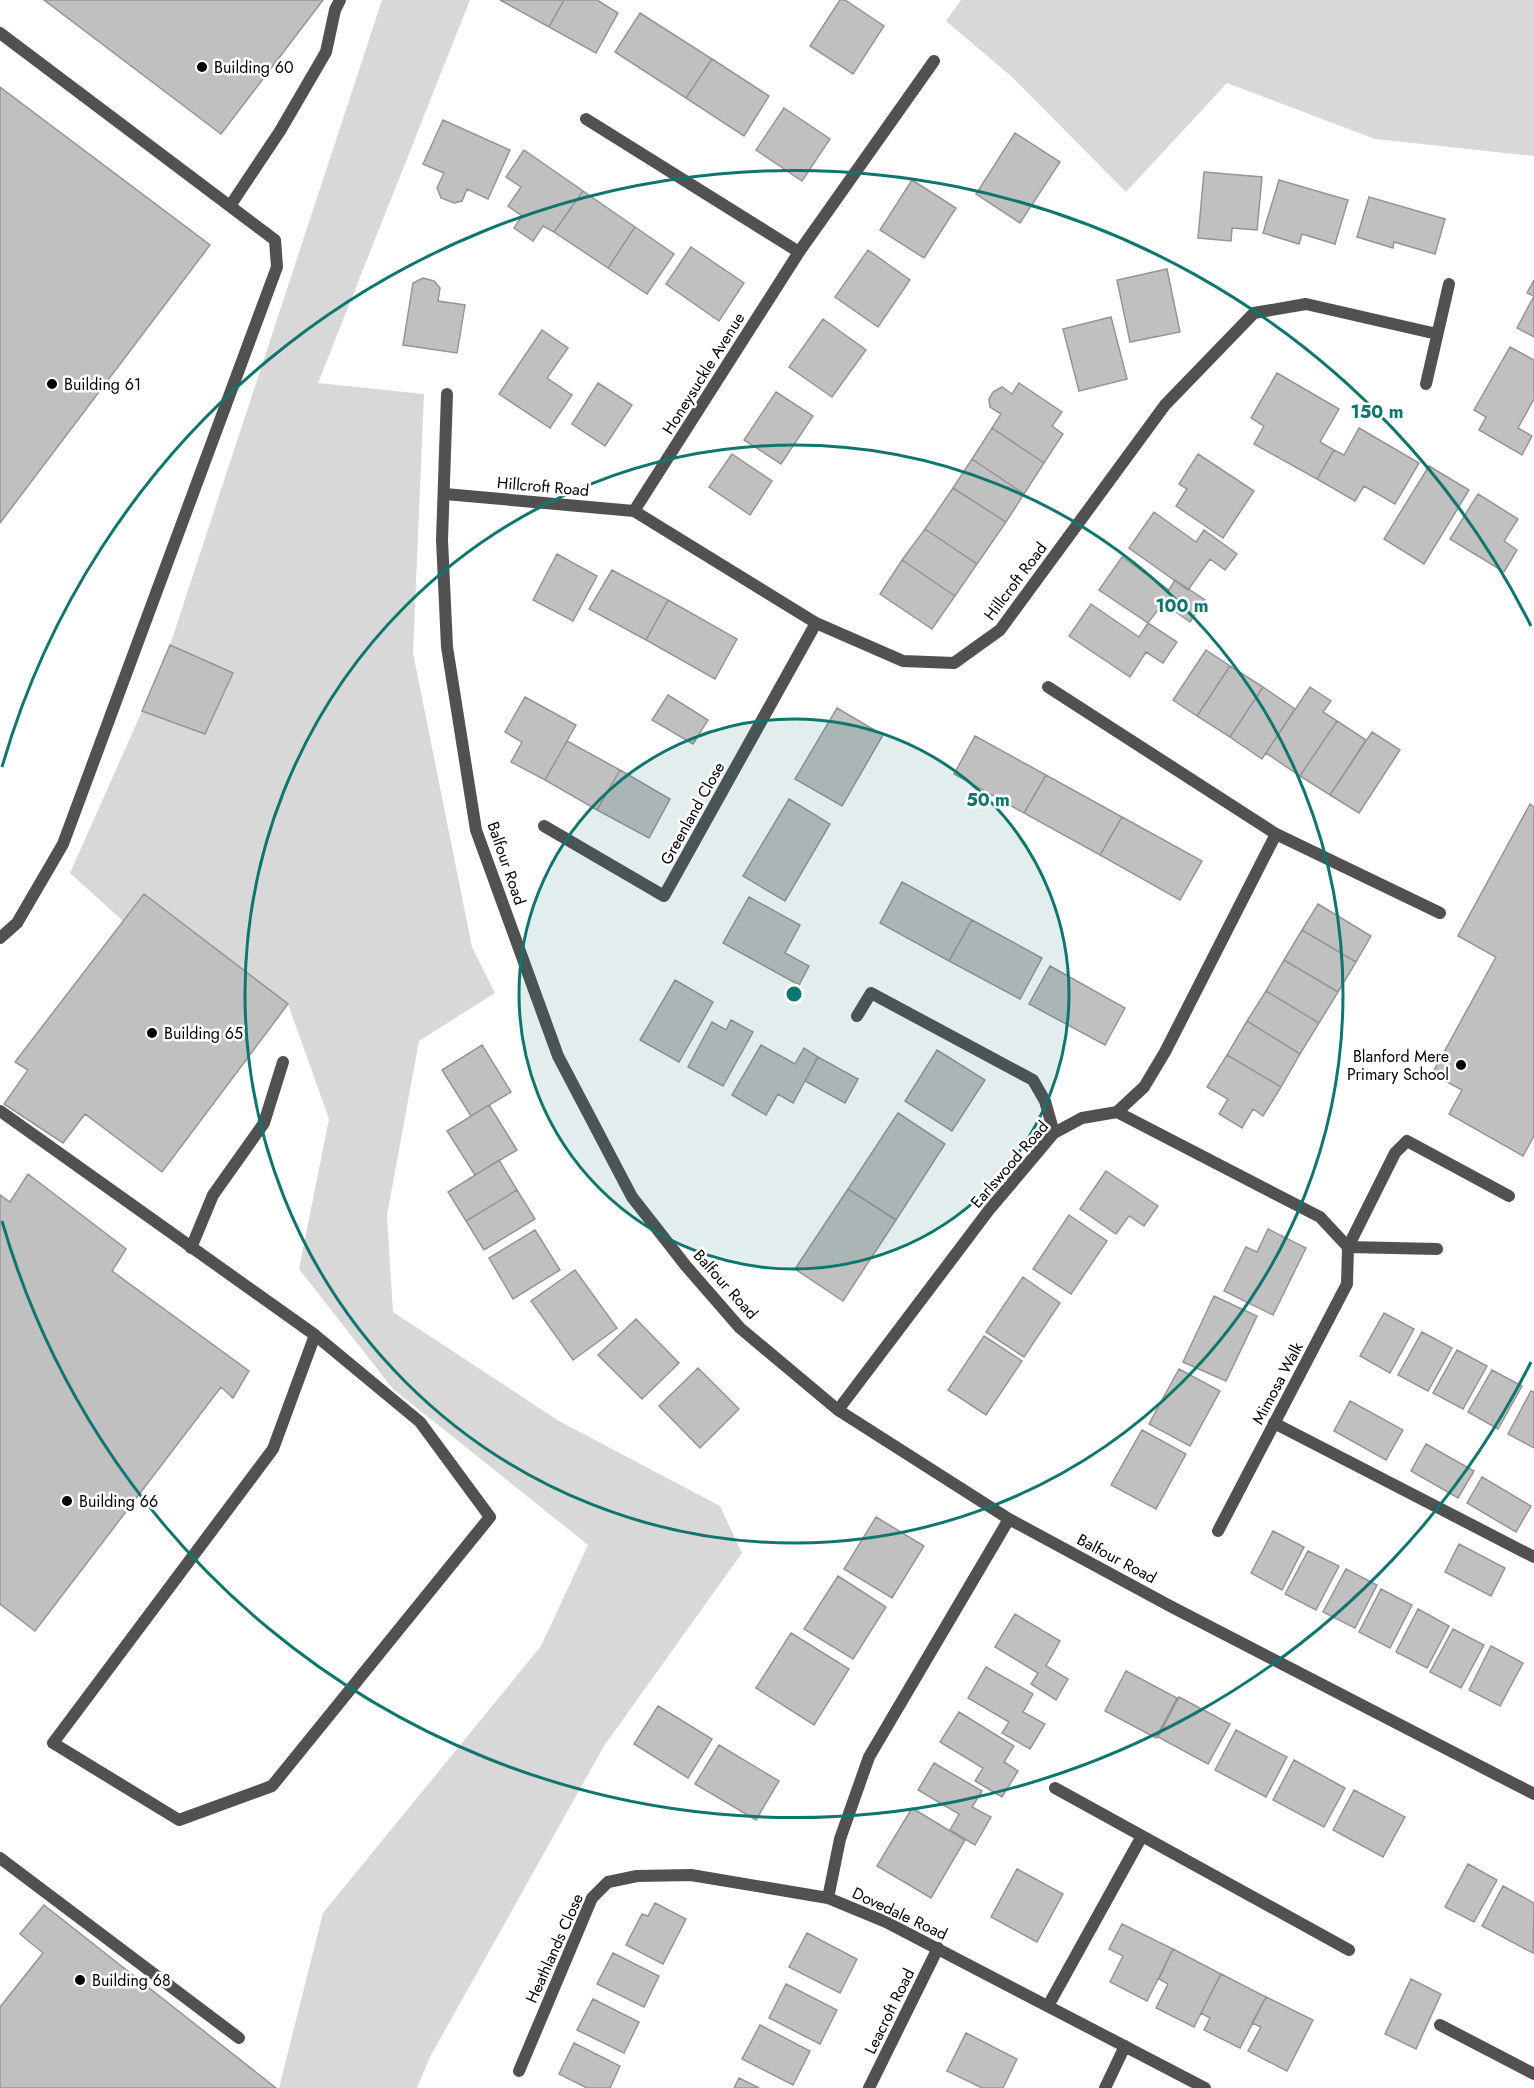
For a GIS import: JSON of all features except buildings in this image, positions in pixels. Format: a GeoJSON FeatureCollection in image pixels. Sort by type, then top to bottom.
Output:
{"type":"FeatureCollection","features":[{"type":"Feature","properties":{"kind":"street"},"geometry":{"type":"LineString","coordinates":[[230,206],[280,131],[326,52],[335,10],[340,0]]}},
{"type":"Feature","properties":{"kind":"street"},"geometry":{"type":"LineString","coordinates":[[0,33],[275,240],[277,267],[63,844],[17,923],[0,938]]}},
{"type":"Feature","properties":{"kind":"street","name":"Honeysuckle Avenue"},"geometry":{"type":"LineString","coordinates":[[634,511],[799,252],[934,61]]}},
{"type":"Feature","properties":{"kind":"street"},"geometry":{"type":"LineString","coordinates":[[586,119],[799,252]]}},
{"type":"Feature","properties":{"kind":"street"},"geometry":{"type":"LineString","coordinates":[[1426,384],[1449,284]]}},
{"type":"Feature","properties":{"kind":"street","name":"Hillcroft Road"},"geometry":{"type":"LineString","coordinates":[[445,494],[634,511],[816,623],[903,662],[954,663],[1000,630],[1165,405],[1254,313],[1306,304],[1437,334]]}},
{"type":"Feature","properties":{"kind":"street","name":"Balfour Road"},"geometry":{"type":"LineString","coordinates":[[447,394],[442,540],[447,647],[476,830],[558,1056],[632,1197],[740,1328],[838,1410],[1009,1519],[1170,1606],[1534,1794]]}},
{"type":"Feature","properties":{"kind":"street","name":"Greenland Close"},"geometry":{"type":"LineString","coordinates":[[544,826],[664,896],[816,623]]}},
{"type":"Feature","properties":{"kind":"street"},"geometry":{"type":"LineString","coordinates":[[1048,687],[1276,834],[1440,913]]}},
{"type":"Feature","properties":{"kind":"street"},"geometry":{"type":"LineString","coordinates":[[1276,834],[1165,1052],[1144,1087],[1117,1112],[1320,1217],[1348,1247],[1437,1249]]}},
{"type":"Feature","properties":{"kind":"street"},"geometry":{"type":"LineString","coordinates":[[857,1016],[871,993],[1033,1080],[1045,1101],[1054,1133]]}},
{"type":"Feature","properties":{"kind":"street"},"geometry":{"type":"LineString","coordinates":[[191,1248],[213,1195],[264,1123],[283,1062]]}},
{"type":"Feature","properties":{"kind":"street"},"geometry":{"type":"LineString","coordinates":[[0,1111],[315,1335],[420,1422],[490,1517],[272,1786],[179,1820],[53,1743],[273,1449],[315,1335]]}},
{"type":"Feature","properties":{"kind":"street","name":"Earlswood Road"},"geometry":{"type":"LineString","coordinates":[[838,1410],[989,1210],[1054,1133],[1082,1118],[1117,1112]]}},
{"type":"Feature","properties":{"kind":"street"},"geometry":{"type":"LineString","coordinates":[[1348,1247],[1395,1153],[1407,1141],[1509,1196]]}},
{"type":"Feature","properties":{"kind":"street","name":"Mimosa Walk"},"geometry":{"type":"LineString","coordinates":[[1218,1531],[1347,1284],[1348,1247]]}},
{"type":"Feature","properties":{"kind":"street"},"geometry":{"type":"LineString","coordinates":[[1274,1424],[1534,1557]]}},
{"type":"Feature","properties":{"kind":"street","name":"Dovedale Road"},"geometry":{"type":"LineString","coordinates":[[1009,1519],[869,1756],[840,1839],[828,1898],[886,1922],[938,1948],[1205,2088]]}},
{"type":"Feature","properties":{"kind":"street"},"geometry":{"type":"LineString","coordinates":[[1055,1788],[1349,1950]]}},
{"type":"Feature","properties":{"kind":"street"},"geometry":{"type":"LineString","coordinates":[[1048,2006],[1142,1836]]}},
{"type":"Feature","properties":{"kind":"street"},"geometry":{"type":"LineString","coordinates":[[0,1858],[239,2038]]}},
{"type":"Feature","properties":{"kind":"street","name":"Heathlands Close"},"geometry":{"type":"LineString","coordinates":[[519,2071],[592,1898],[608,1882],[637,1876],[691,1875],[828,1898]]}},
{"type":"Feature","properties":{"kind":"street","name":"Leacroft Road"},"geometry":{"type":"LineString","coordinates":[[869,2088],[938,1948]]}},
{"type":"Feature","properties":{"kind":"street"},"geometry":{"type":"LineString","coordinates":[[1440,2025],[1534,2074]]}},
{"type":"Feature","properties":{"kind":"street"},"geometry":{"type":"LineString","coordinates":[[1105,2088],[1125,2046]]}},
{"type":"Feature","properties":{"kind":"shaded area"},"geometry":{"type":"Polygon","coordinates":[[[382,0],[470,0],[318,383],[424,394],[413,653],[472,947],[495,993],[419,1041],[387,1215],[393,1312],[559,1421],[720,1506],[742,1553],[604,1746],[430,2057],[417,2088],[279,2088],[323,1913],[541,1646],[588,1545],[393,1389],[299,1269],[329,1119],[288,1004],[144,895],[123,921],[70,873],[142,711],[205,734],[233,674],[170,645],[382,0]]]}},
{"type":"Feature","properties":{"kind":"shaded area"},"geometry":{"type":"Polygon","coordinates":[[[961,0],[1534,0],[1534,156],[1375,139],[1227,83],[1126,192],[1012,77],[946,21],[961,0]]]}},
{"type":"Feature","properties":{"kind":"place","name":"Building 60"},"geometry":{"type":"Point","coordinates":[202,67]}},
{"type":"Feature","properties":{"kind":"place","name":"Building 61"},"geometry":{"type":"Point","coordinates":[52,384]}},
{"type":"Feature","properties":{"kind":"place","name":"Building 65"},"geometry":{"type":"Point","coordinates":[152,1033]}},
{"type":"Feature","properties":{"kind":"place","name":"Blanford Mere Primary School"},"geometry":{"type":"Point","coordinates":[1461,1065]}},
{"type":"Feature","properties":{"kind":"place","name":"Building 66"},"geometry":{"type":"Point","coordinates":[67,1501]}},
{"type":"Feature","properties":{"kind":"place","name":"Building 68"},"geometry":{"type":"Point","coordinates":[80,1980]}}]}
